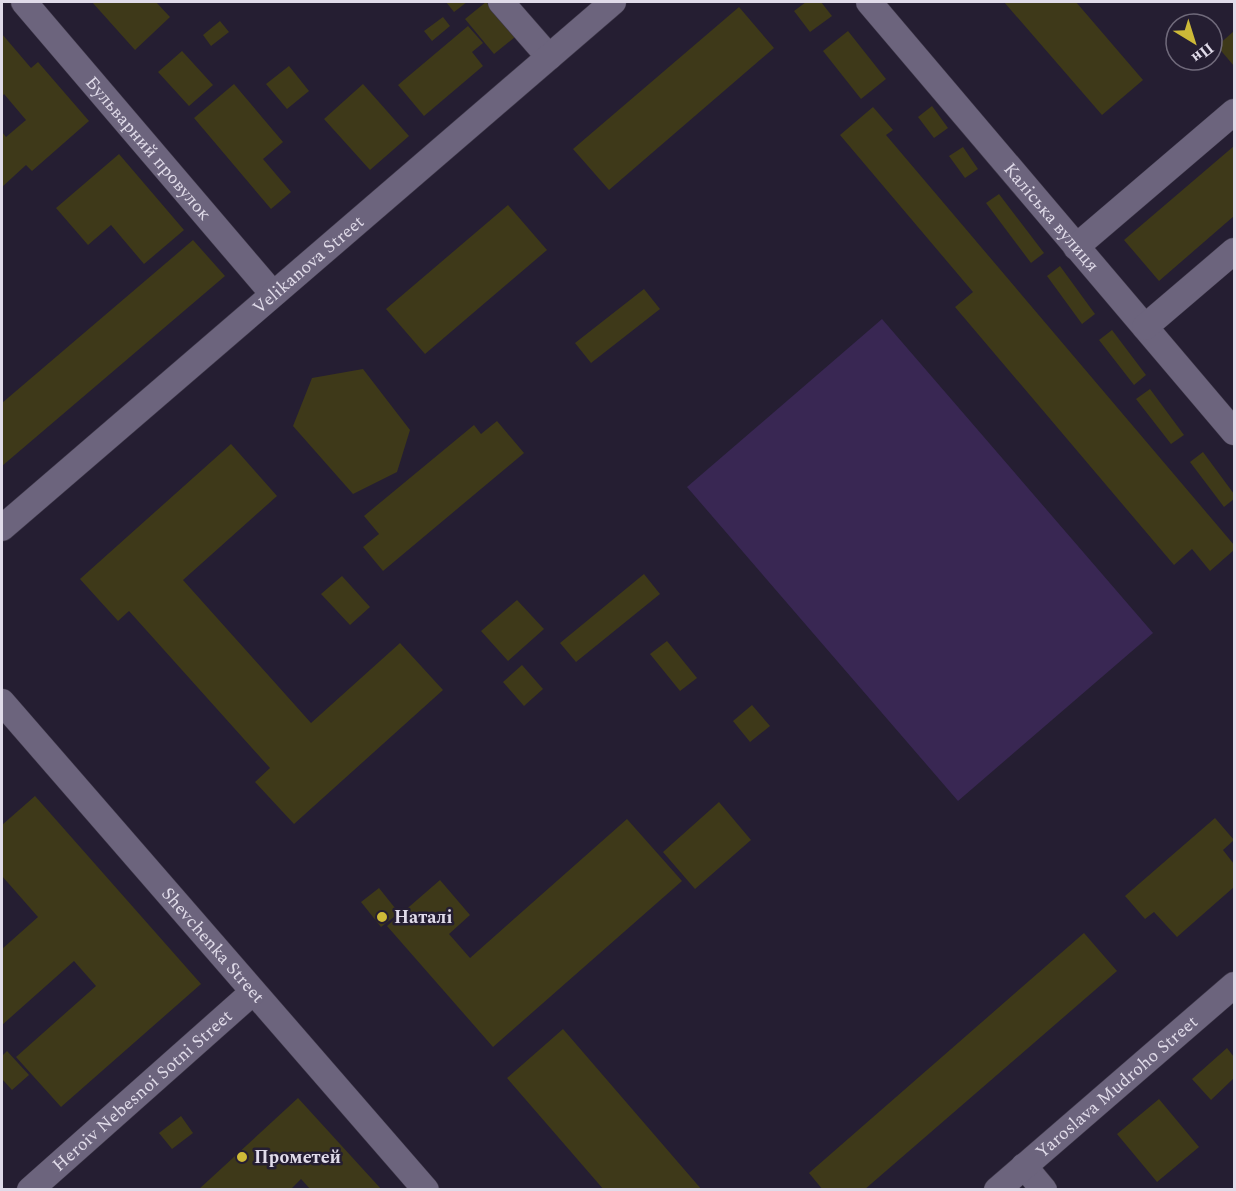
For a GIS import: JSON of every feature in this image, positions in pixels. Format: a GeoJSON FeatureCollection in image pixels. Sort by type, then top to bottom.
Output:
{"type":"FeatureCollection","features":[{"type":"Feature","properties":{"kind":"street","name":"Бульварний провулок"},"geometry":{"type":"LineString","coordinates":[[24,2],[273,294]]}},
{"type":"Feature","properties":{"kind":"street"},"geometry":{"type":"LineString","coordinates":[[501,2],[549,57]]}},
{"type":"Feature","properties":{"kind":"street","name":"Velikanova Street"},"geometry":{"type":"LineString","coordinates":[[2,528],[613,2]]}},
{"type":"Feature","properties":{"kind":"street","name":"Каліська вулиця"},"geometry":{"type":"LineString","coordinates":[[869,2],[1234,432]]}},
{"type":"Feature","properties":{"kind":"street"},"geometry":{"type":"LineString","coordinates":[[1076,247],[1234,112]]}},
{"type":"Feature","properties":{"kind":"street"},"geometry":{"type":"LineString","coordinates":[[1145,327],[1234,251]]}},
{"type":"Feature","properties":{"kind":"street","name":"Shevchenka Street"},"geometry":{"type":"LineString","coordinates":[[2,702],[426,1190]]}},
{"type":"Feature","properties":{"kind":"street","name":"Yaroslava Mudroho Street"},"geometry":{"type":"LineString","coordinates":[[997,1190],[1234,985]]}},
{"type":"Feature","properties":{"kind":"street","name":"Heroiv Nebesnoi Sotni Street"},"geometry":{"type":"LineString","coordinates":[[30,1190],[253,992]]}},
{"type":"Feature","properties":{"kind":"street"},"geometry":{"type":"LineString","coordinates":[[1024,1166],[1044,1190]]}},
{"type":"Feature","properties":{"kind":"shaded area"},"geometry":{"type":"Polygon","coordinates":[[[882,319],[1153,633],[958,801],[687,487],[882,319]]]}},
{"type":"Feature","properties":{"kind":"building"},"geometry":{"type":"Polygon","coordinates":[[[92,2],[156,2],[170,17],[135,50],[92,2]]]}},
{"type":"Feature","properties":{"kind":"building"},"geometry":{"type":"Polygon","coordinates":[[[446,2],[467,2],[454,12],[446,2]]]}},
{"type":"Feature","properties":{"kind":"building"},"geometry":{"type":"Polygon","coordinates":[[[486,2],[515,37],[494,54],[465,19],[486,2]]]}},
{"type":"Feature","properties":{"kind":"building"},"geometry":{"type":"Polygon","coordinates":[[[806,2],[821,2],[832,16],[810,32],[794,11],[806,2]]]}},
{"type":"Feature","properties":{"kind":"building"},"geometry":{"type":"Polygon","coordinates":[[[1004,2],[1076,2],[1143,80],[1102,115],[1004,2]]]}},
{"type":"Feature","properties":{"kind":"building"},"geometry":{"type":"Polygon","coordinates":[[[739,7],[774,48],[609,190],[573,149],[739,7]]]}},
{"type":"Feature","properties":{"kind":"building"},"geometry":{"type":"Polygon","coordinates":[[[443,17],[450,26],[432,41],[424,31],[443,17]]]}},
{"type":"Feature","properties":{"kind":"building"},"geometry":{"type":"Polygon","coordinates":[[[220,21],[229,32],[211,46],[203,35],[220,21]]]}},
{"type":"Feature","properties":{"kind":"building"},"geometry":{"type":"Polygon","coordinates":[[[468,26],[483,43],[472,52],[483,66],[424,116],[398,85],[468,26]]]}},
{"type":"Feature","properties":{"kind":"building"},"geometry":{"type":"Polygon","coordinates":[[[848,31],[886,79],[861,99],[823,51],[848,31]]]}},
{"type":"Feature","properties":{"kind":"building"},"geometry":{"type":"Polygon","coordinates":[[[1234,31],[1234,66],[1224,54],[1224,40],[1234,31]]]}},
{"type":"Feature","properties":{"kind":"building"},"geometry":{"type":"Polygon","coordinates":[[[2,34],[31,68],[38,62],[89,121],[32,171],[26,165],[2,187],[2,132],[6,137],[26,120],[4,94],[2,97],[2,34]]]}},
{"type":"Feature","properties":{"kind":"building"},"geometry":{"type":"Polygon","coordinates":[[[182,51],[213,85],[189,106],[158,72],[182,51]]]}},
{"type":"Feature","properties":{"kind":"building"},"geometry":{"type":"Polygon","coordinates":[[[289,66],[309,91],[287,109],[266,84],[289,66]]]}},
{"type":"Feature","properties":{"kind":"building"},"geometry":{"type":"Polygon","coordinates":[[[234,84],[283,142],[263,159],[291,192],[271,209],[194,118],[234,84]]]}},
{"type":"Feature","properties":{"kind":"building"},"geometry":{"type":"Polygon","coordinates":[[[363,84],[409,136],[370,170],[324,119],[363,84]]]}},
{"type":"Feature","properties":{"kind":"building"},"geometry":{"type":"Polygon","coordinates":[[[932,106],[948,128],[934,138],[918,117],[932,106]]]}},
{"type":"Feature","properties":{"kind":"building"},"geometry":{"type":"Polygon","coordinates":[[[873,107],[893,130],[886,135],[1234,545],[1234,550],[1210,571],[1192,549],[1174,565],[955,307],[973,292],[840,135],[873,107]]]}},
{"type":"Feature","properties":{"kind":"building"},"geometry":{"type":"Polygon","coordinates":[[[1234,146],[1234,216],[1159,281],[1124,240],[1234,146]]]}},
{"type":"Feature","properties":{"kind":"building"},"geometry":{"type":"Polygon","coordinates":[[[963,147],[978,169],[965,178],[949,156],[963,147]]]}},
{"type":"Feature","properties":{"kind":"building"},"geometry":{"type":"Polygon","coordinates":[[[119,154],[184,230],[144,264],[111,225],[88,245],[56,208],[119,154]]]}},
{"type":"Feature","properties":{"kind":"building"},"geometry":{"type":"Polygon","coordinates":[[[999,194],[1044,253],[1031,263],[986,203],[999,194]]]}},
{"type":"Feature","properties":{"kind":"building"},"geometry":{"type":"Polygon","coordinates":[[[508,205],[547,250],[425,354],[386,309],[508,205]]]}},
{"type":"Feature","properties":{"kind":"building"},"geometry":{"type":"Polygon","coordinates":[[[193,240],[225,276],[2,466],[2,403],[193,240]]]}},
{"type":"Feature","properties":{"kind":"building"},"geometry":{"type":"Polygon","coordinates":[[[1060,266],[1095,314],[1082,324],[1047,276],[1060,266]]]}},
{"type":"Feature","properties":{"kind":"building"},"geometry":{"type":"Polygon","coordinates":[[[644,289],[660,309],[591,363],[575,343],[644,289]]]}},
{"type":"Feature","properties":{"kind":"building"},"geometry":{"type":"Polygon","coordinates":[[[1112,330],[1146,375],[1134,385],[1099,340],[1112,330]]]}},
{"type":"Feature","properties":{"kind":"building"},"geometry":{"type":"Polygon","coordinates":[[[363,369],[410,430],[397,472],[353,494],[293,426],[312,378],[363,369]]]}},
{"type":"Feature","properties":{"kind":"building"},"geometry":{"type":"Polygon","coordinates":[[[1150,389],[1184,435],[1171,444],[1136,399],[1150,389]]]}},
{"type":"Feature","properties":{"kind":"building"},"geometry":{"type":"Polygon","coordinates":[[[497,421],[524,453],[383,571],[363,547],[379,534],[364,516],[474,425],[481,434],[497,421]]]}},
{"type":"Feature","properties":{"kind":"building"},"geometry":{"type":"Polygon","coordinates":[[[231,444],[277,496],[183,580],[311,723],[400,643],[443,690],[294,824],[255,782],[270,768],[129,611],[118,621],[80,579],[231,444]]]}},
{"type":"Feature","properties":{"kind":"building"},"geometry":{"type":"Polygon","coordinates":[[[1203,452],[1234,494],[1234,499],[1224,507],[1190,462],[1203,452]]]}},
{"type":"Feature","properties":{"kind":"building"},"geometry":{"type":"Polygon","coordinates":[[[644,574],[660,594],[576,662],[560,643],[644,574]]]}},
{"type":"Feature","properties":{"kind":"building"},"geometry":{"type":"Polygon","coordinates":[[[342,576],[370,607],[350,625],[321,594],[342,576]]]}},
{"type":"Feature","properties":{"kind":"building"},"geometry":{"type":"Polygon","coordinates":[[[517,600],[544,629],[508,661],[481,631],[517,600]]]}},
{"type":"Feature","properties":{"kind":"building"},"geometry":{"type":"Polygon","coordinates":[[[667,641],[697,678],[680,691],[650,654],[667,641]]]}},
{"type":"Feature","properties":{"kind":"building"},"geometry":{"type":"Polygon","coordinates":[[[522,665],[543,689],[524,706],[503,682],[522,665]]]}},
{"type":"Feature","properties":{"kind":"building"},"geometry":{"type":"Polygon","coordinates":[[[752,705],[770,726],[750,742],[733,721],[752,705]]]}},
{"type":"Feature","properties":{"kind":"building"},"geometry":{"type":"Polygon","coordinates":[[[35,796],[201,984],[61,1107],[16,1057],[96,986],[74,961],[2,1025],[2,949],[38,917],[2,876],[2,825],[35,796]]]}},
{"type":"Feature","properties":{"kind":"building"},"geometry":{"type":"Polygon","coordinates":[[[719,802],[751,840],[695,889],[663,852],[719,802]]]}},
{"type":"Feature","properties":{"kind":"building"},"geometry":{"type":"Polygon","coordinates":[[[1215,818],[1234,840],[1223,850],[1234,864],[1234,887],[1177,937],[1154,912],[1145,919],[1125,896],[1215,818]]]}},
{"type":"Feature","properties":{"kind":"building"},"geometry":{"type":"Polygon","coordinates":[[[627,819],[682,881],[493,1047],[387,926],[440,880],[470,915],[449,934],[470,958],[627,819]]]}},
{"type":"Feature","properties":{"kind":"building"},"geometry":{"type":"Polygon","coordinates":[[[379,888],[399,913],[381,927],[361,902],[379,888]]]}},
{"type":"Feature","properties":{"kind":"building"},"geometry":{"type":"Polygon","coordinates":[[[1084,933],[1117,971],[864,1190],[823,1190],[809,1173],[1084,933]]]}},
{"type":"Feature","properties":{"kind":"building"},"geometry":{"type":"Polygon","coordinates":[[[563,1029],[702,1190],[604,1190],[507,1078],[563,1029]]]}},
{"type":"Feature","properties":{"kind":"building"},"geometry":{"type":"Polygon","coordinates":[[[1227,1048],[1234,1057],[1234,1078],[1211,1100],[1192,1079],[1227,1048]]]}},
{"type":"Feature","properties":{"kind":"building"},"geometry":{"type":"Polygon","coordinates":[[[7,1051],[29,1075],[12,1090],[2,1079],[2,1056],[7,1051]]]}},
{"type":"Feature","properties":{"kind":"building"},"geometry":{"type":"Polygon","coordinates":[[[298,1098],[382,1190],[311,1190],[301,1179],[290,1190],[198,1190],[298,1098]]]}},
{"type":"Feature","properties":{"kind":"building"},"geometry":{"type":"Polygon","coordinates":[[[1159,1099],[1199,1147],[1157,1182],[1117,1134],[1159,1099]]]}},
{"type":"Feature","properties":{"kind":"building"},"geometry":{"type":"Polygon","coordinates":[[[181,1116],[193,1133],[172,1149],[159,1133],[181,1116]]]}},
{"type":"Feature","properties":{"kind":"place","name":"Наталі"},"geometry":{"type":"Point","coordinates":[382,917]}},
{"type":"Feature","properties":{"kind":"place","name":"Прометей"},"geometry":{"type":"Point","coordinates":[242,1157]}}]}
